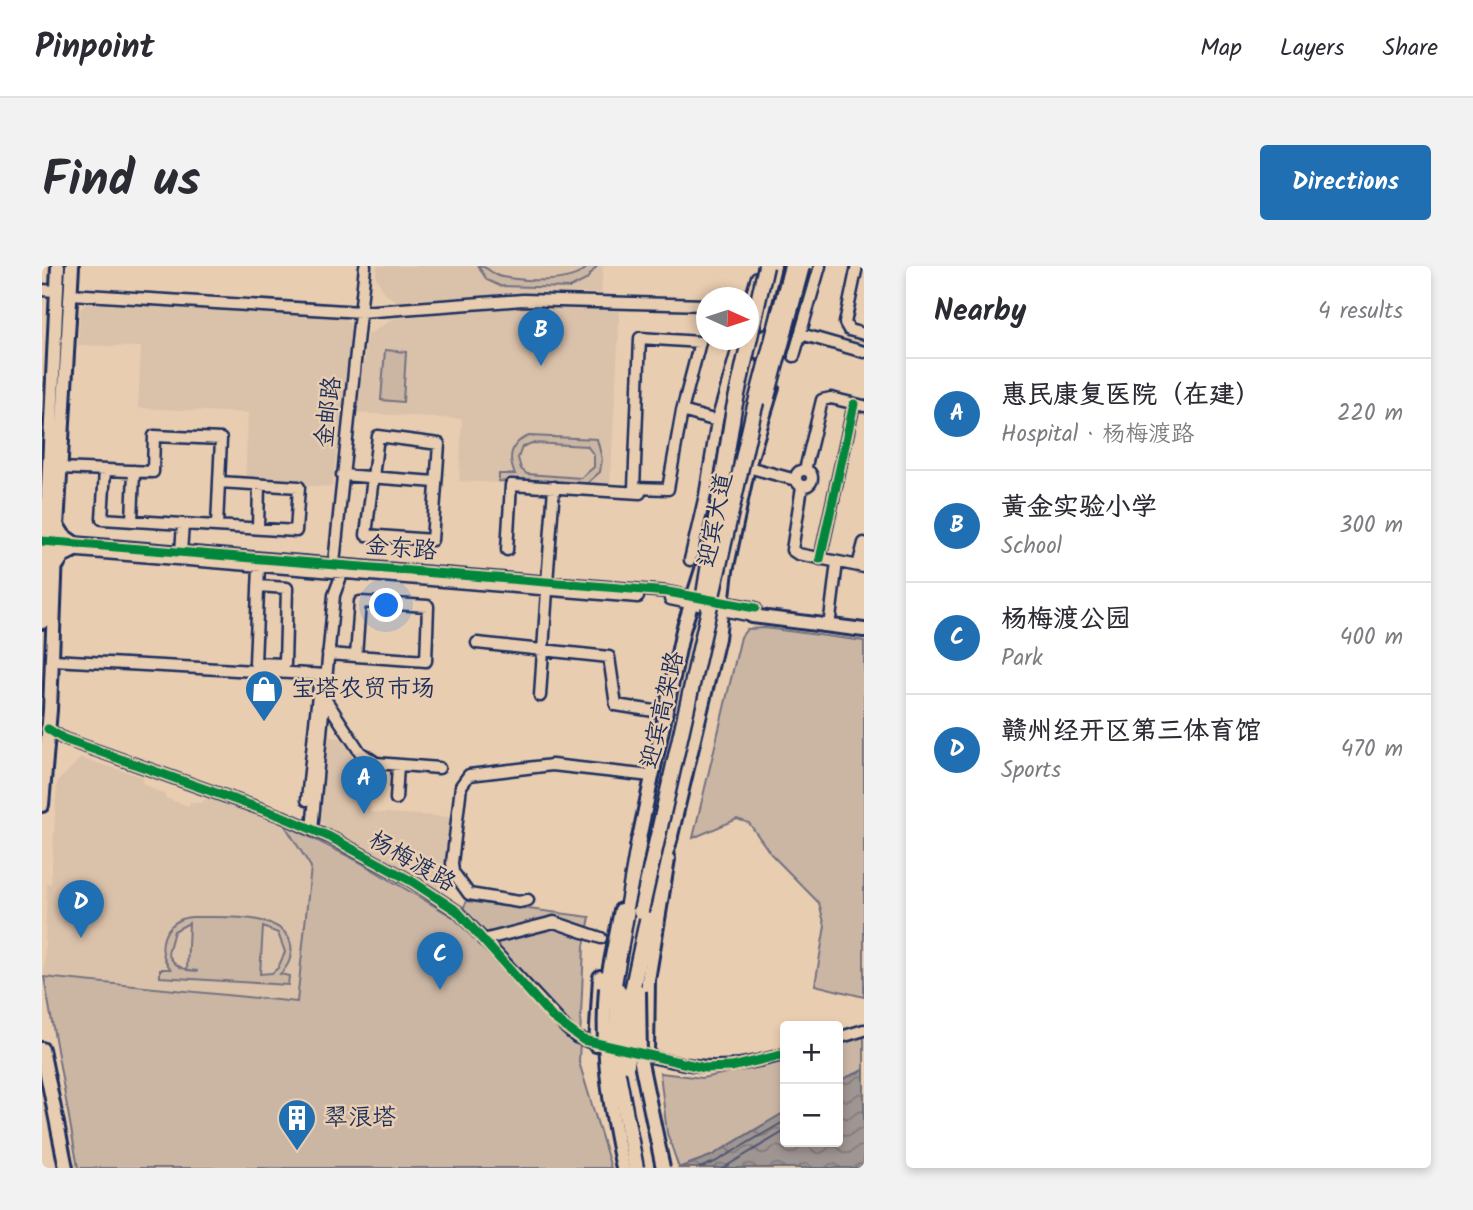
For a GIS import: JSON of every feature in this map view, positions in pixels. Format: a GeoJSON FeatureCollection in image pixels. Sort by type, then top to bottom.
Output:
{"type":"FeatureCollection","features":[{"type":"Feature","properties":{"kind":"highway"},"geometry":{"type":"LineString","coordinates":[[696,601],[734,408],[766,266]]}},
{"type":"Feature","properties":{"kind":"highway","name":"迎宾高架路"},"geometry":{"type":"LineString","coordinates":[[622,990],[696,601],[784,266]]}},
{"type":"Feature","properties":{"kind":"highway","name":"迎宾高架路"},"geometry":{"type":"LineString","coordinates":[[637,910],[719,570],[754,410],[792,266]]}},
{"type":"Feature","properties":{"kind":"highway"},"geometry":{"type":"LineString","coordinates":[[719,570],[804,266]]}},
{"type":"Feature","properties":{"kind":"highway"},"geometry":{"type":"LineString","coordinates":[[763,412],[795,326],[811,266]]}},
{"type":"Feature","properties":{"kind":"highway"},"geometry":{"type":"LineString","coordinates":[[622,990],[670,838]]}},
{"type":"Feature","properties":{"kind":"highway"},"geometry":{"type":"LineString","coordinates":[[636,1168],[622,1063],[622,990],[639,840]]}},
{"type":"Feature","properties":{"kind":"highway"},"geometry":{"type":"LineString","coordinates":[[622,1063],[648,1168]]}},
{"type":"Feature","properties":{"kind":"main road"},"geometry":{"type":"LineString","coordinates":[[42,622],[48,538],[47,390],[58,266]]}},
{"type":"Feature","properties":{"kind":"main road"},"geometry":{"type":"LineString","coordinates":[[48,538],[60,468],[72,266]]}},
{"type":"Feature","properties":{"kind":"main road","name":"迎宾大道"},"geometry":{"type":"LineString","coordinates":[[622,990],[619,917],[726,479],[774,266]]}},
{"type":"Feature","properties":{"kind":"main road","name":"迎宾大道"},"geometry":{"type":"LineString","coordinates":[[647,1056],[648,980],[670,838],[718,638],[748,467],[787,341],[804,266]]}},
{"type":"Feature","properties":{"kind":"main road"},"geometry":{"type":"LineString","coordinates":[[47,568],[74,547],[64,537],[48,538]]}},
{"type":"Feature","properties":{"kind":"main road"},"geometry":{"type":"LineString","coordinates":[[42,805],[45,732],[53,660],[47,568]]}},
{"type":"Feature","properties":{"kind":"main road","name":"金东路"},"geometry":{"type":"LineString","coordinates":[[753,612],[864,622]]}},
{"type":"Feature","properties":{"kind":"main road","name":"金东路"},"geometry":{"type":"LineString","coordinates":[[753,612],[864,630]]}},
{"type":"Feature","properties":{"kind":"main road"},"geometry":{"type":"LineString","coordinates":[[596,1045],[603,956],[608,936],[619,917]]}},
{"type":"Feature","properties":{"kind":"main road"},"geometry":{"type":"LineString","coordinates":[[622,990],[605,1061],[622,1168]]}},
{"type":"Feature","properties":{"kind":"main road"},"geometry":{"type":"LineString","coordinates":[[622,990],[663,1168]]}},
{"type":"Feature","properties":{"kind":"main road"},"geometry":{"type":"LineString","coordinates":[[42,1049],[66,1168]]}},
{"type":"Feature","properties":{"kind":"main road"},"geometry":{"type":"LineString","coordinates":[[42,1083],[59,1168]]}},
{"type":"Feature","properties":{"kind":"street","name":"金邮路"},"geometry":{"type":"LineString","coordinates":[[308,828],[330,567],[365,266]]}},
{"type":"Feature","properties":{"kind":"street"},"geometry":{"type":"LineString","coordinates":[[754,287],[760,266]]}},
{"type":"Feature","properties":{"kind":"street"},"geometry":{"type":"LineString","coordinates":[[794,356],[820,266]]}},
{"type":"Feature","properties":{"kind":"street"},"geometry":{"type":"LineString","coordinates":[[857,266],[845,323],[849,330],[864,334]]}},
{"type":"Feature","properties":{"kind":"street"},"geometry":{"type":"LineString","coordinates":[[42,290],[56,291]]}},
{"type":"Feature","properties":{"kind":"street"},"geometry":{"type":"LineString","coordinates":[[70,294],[361,312],[523,300],[696,305]]}},
{"type":"Feature","properties":{"kind":"street"},"geometry":{"type":"LineString","coordinates":[[801,334],[864,352]]}},
{"type":"Feature","properties":{"kind":"street"},"geometry":{"type":"LineString","coordinates":[[640,338],[700,342],[682,411],[668,489],[634,488],[640,338]]}},
{"type":"Feature","properties":{"kind":"street"},"geometry":{"type":"LineString","coordinates":[[690,559],[705,495],[717,421],[737,350]]}},
{"type":"Feature","properties":{"kind":"street"},"geometry":{"type":"LineString","coordinates":[[820,559],[859,405],[831,398],[822,401],[800,478],[792,550],[798,554],[820,559],[861,567],[864,543]]}},
{"type":"Feature","properties":{"kind":"street"},"geometry":{"type":"LineString","coordinates":[[682,411],[717,421]]}},
{"type":"Feature","properties":{"kind":"street"},"geometry":{"type":"LineString","coordinates":[[60,468],[153,472],[154,436],[221,439],[217,526]]}},
{"type":"Feature","properties":{"kind":"street"},"geometry":{"type":"LineString","coordinates":[[378,436],[439,444],[432,540],[366,535],[373,478],[378,436]]}},
{"type":"Feature","properties":{"kind":"street"},"geometry":{"type":"LineString","coordinates":[[748,467],[775,473],[777,477],[800,478]]}},
{"type":"Feature","properties":{"kind":"street"},"geometry":{"type":"LineString","coordinates":[[105,470],[102,519],[296,531],[299,487],[219,482]]}},
{"type":"Feature","properties":{"kind":"street"},"geometry":{"type":"LineString","coordinates":[[132,521],[135,471]]}},
{"type":"Feature","properties":{"kind":"street"},"geometry":{"type":"LineString","coordinates":[[342,475],[436,482]]}},
{"type":"Feature","properties":{"kind":"street"},"geometry":{"type":"LineString","coordinates":[[258,528],[259,485]]}},
{"type":"Feature","properties":{"kind":"street"},"geometry":{"type":"LineString","coordinates":[[507,550],[511,485],[640,493]]}},
{"type":"Feature","properties":{"kind":"street"},"geometry":{"type":"LineString","coordinates":[[540,696],[554,487]]}},
{"type":"Feature","properties":{"kind":"street"},"geometry":{"type":"LineString","coordinates":[[181,552],[183,524]]}},
{"type":"Feature","properties":{"kind":"street","name":"金东路"},"geometry":{"type":"LineString","coordinates":[[48,538],[74,547],[259,566],[330,567],[342,571],[547,586]]}},
{"type":"Feature","properties":{"kind":"street","name":"金东路"},"geometry":{"type":"LineString","coordinates":[[74,547],[181,552],[547,586],[696,601],[753,612]]}},
{"type":"Feature","properties":{"kind":"street"},"geometry":{"type":"LineString","coordinates":[[830,619],[837,562]]}},
{"type":"Feature","properties":{"kind":"street"},"geometry":{"type":"LineString","coordinates":[[258,586],[288,588],[285,664],[255,663],[258,586],[259,566]]}},
{"type":"Feature","properties":{"kind":"street","name":"金邮路"},"geometry":{"type":"LineString","coordinates":[[308,828],[321,733],[323,675],[334,595],[342,571]]}},
{"type":"Feature","properties":{"kind":"street"},"geometry":{"type":"LineString","coordinates":[[328,654],[356,656],[426,661],[428,606],[360,602],[356,656]]}},
{"type":"Feature","properties":{"kind":"street"},"geometry":{"type":"LineString","coordinates":[[477,643],[609,657],[617,705],[654,711]]}},
{"type":"Feature","properties":{"kind":"street"},"geometry":{"type":"LineString","coordinates":[[53,660],[323,675]]}},
{"type":"Feature","properties":{"kind":"street"},"geometry":{"type":"LineString","coordinates":[[324,697],[343,730],[360,752],[376,764],[439,768]]}},
{"type":"Feature","properties":{"kind":"street"},"geometry":{"type":"LineString","coordinates":[[321,733],[333,727],[343,730]]}},
{"type":"Feature","properties":{"kind":"street","name":"杨梅渡路"},"geometry":{"type":"LineString","coordinates":[[45,732],[308,828],[413,882],[457,911],[552,1017],[576,1037],[596,1045],[713,1068],[742,1065],[780,1055]]}},
{"type":"Feature","properties":{"kind":"street"},"geometry":{"type":"LineString","coordinates":[[396,799],[398,765]]}},
{"type":"Feature","properties":{"kind":"street"},"geometry":{"type":"LineString","coordinates":[[528,900],[519,902],[469,894],[453,872],[461,786],[469,775],[552,765],[588,766],[652,776]]}},
{"type":"Feature","properties":{"kind":"street"},"geometry":{"type":"LineString","coordinates":[[483,940],[554,922],[601,938]]}},
{"type":"Feature","properties":{"kind":"street"},"geometry":{"type":"LineString","coordinates":[[843,1036],[864,1030]]}},
{"type":"Feature","properties":{"kind":"shaded area"},"geometry":{"type":"Polygon","coordinates":[[[377,266],[603,266],[601,293],[527,293],[396,301],[384,293],[376,277],[377,266]]]}},
{"type":"Feature","properties":{"kind":"shaded area"},"geometry":{"type":"Polygon","coordinates":[[[478,266],[502,277],[548,280],[572,276],[588,266],[597,266],[586,280],[570,288],[500,286],[487,280],[478,266]]]}},
{"type":"Feature","properties":{"kind":"shaded area"},"geometry":{"type":"Polygon","coordinates":[[[87,303],[342,315],[352,327],[332,487],[245,483],[248,413],[138,408],[141,347],[78,345],[80,309],[87,303]]]}},
{"type":"Feature","properties":{"kind":"shaded area"},"geometry":{"type":"Polygon","coordinates":[[[530,306],[620,308],[610,488],[459,481],[462,419],[357,413],[367,335],[395,318],[530,306]]]}},
{"type":"Feature","properties":{"kind":"shaded area"},"geometry":{"type":"Polygon","coordinates":[[[385,350],[406,352],[403,402],[381,400],[385,350]]]}},
{"type":"Feature","properties":{"kind":"shaded area"},"geometry":{"type":"Polygon","coordinates":[[[529,436],[597,439],[602,459],[600,472],[584,486],[499,481],[499,474],[515,474],[511,462],[512,451],[529,436]],[[532,443],[522,447],[518,458],[521,469],[527,474],[581,478],[594,467],[594,455],[587,446],[532,443]]]}},
{"type":"Feature","properties":{"kind":"shaded area"},"geometry":{"type":"Polygon","coordinates":[[[765,628],[864,641],[864,997],[815,985],[825,926],[819,903],[771,854],[749,823],[737,819],[693,838],[741,637],[747,629],[765,628]]]}},
{"type":"Feature","properties":{"kind":"shaded area"},"geometry":{"type":"Polygon","coordinates":[[[329,737],[341,738],[358,761],[371,767],[370,812],[450,817],[441,893],[324,826],[316,810],[325,742],[329,737]]]}},
{"type":"Feature","properties":{"kind":"shaded area"},"geometry":{"type":"Polygon","coordinates":[[[81,758],[143,777],[142,783],[165,795],[165,798],[189,806],[190,802],[200,803],[210,797],[284,824],[311,866],[297,1002],[44,977],[47,883],[51,883],[57,782],[81,758]]]}},
{"type":"Feature","properties":{"kind":"shaded area"},"geometry":{"type":"Polygon","coordinates":[[[284,824],[356,860],[457,919],[467,901],[590,917],[584,946],[579,1062],[611,1168],[78,1168],[44,977],[297,1002],[311,867],[284,824]]]}},
{"type":"Feature","properties":{"kind":"shaded area"},"geometry":{"type":"Polygon","coordinates":[[[192,917],[234,917],[264,921],[277,926],[286,934],[291,945],[289,961],[280,974],[289,976],[288,985],[160,977],[160,969],[171,969],[163,953],[163,944],[169,929],[175,923],[192,917]],[[189,923],[174,931],[168,953],[176,965],[187,969],[189,923]],[[263,927],[260,974],[272,973],[278,968],[285,952],[278,933],[263,927]]]}},
{"type":"Feature","properties":{"kind":"shaded area"},"geometry":{"type":"Polygon","coordinates":[[[864,1036],[864,1070],[843,1079],[843,1042],[864,1036]]]}},
{"type":"Feature","properties":{"kind":"shaded area"},"geometry":{"type":"Polygon","coordinates":[[[780,1062],[780,1115],[711,1156],[679,1168],[667,1133],[660,1073],[702,1078],[780,1062]]]}},
{"type":"Feature","properties":{"kind":"water"},"geometry":{"type":"Polygon","coordinates":[[[864,1070],[864,1168],[678,1168],[711,1156],[780,1115],[780,1147],[843,1147],[843,1079],[864,1070]]]}},
{"type":"Feature","properties":{"kind":"cycle path"},"geometry":{"type":"LineString","coordinates":[[820,559],[854,404]]}},
{"type":"Feature","properties":{"kind":"cycle path"},"geometry":{"type":"LineString","coordinates":[[42,541],[668,592],[755,608]]}},
{"type":"Feature","properties":{"kind":"cycle path"},"geometry":{"type":"LineString","coordinates":[[48,729],[64,739],[281,816],[330,837],[413,882],[457,911],[552,1017],[583,1040],[705,1068],[732,1067],[780,1055]]}},
{"type":"Feature","properties":{"kind":"place","name":"黄金实验小学"},"geometry":{"type":"Point","coordinates":[541,366]}},
{"type":"Feature","properties":{"kind":"place","name":"宝塔农贸市场"},"geometry":{"type":"Point","coordinates":[264,723]}},
{"type":"Feature","properties":{"kind":"place","name":"惠民康复医院（在建）"},"geometry":{"type":"Point","coordinates":[364,814]}},
{"type":"Feature","properties":{"kind":"place","name":"赣州经开区第三体育馆"},"geometry":{"type":"Point","coordinates":[81,938]}},
{"type":"Feature","properties":{"kind":"place","name":"杨梅渡公园"},"geometry":{"type":"Point","coordinates":[440,990]}},
{"type":"Feature","properties":{"kind":"place","name":"翠浪塔"},"geometry":{"type":"Point","coordinates":[297,1152]}}]}
